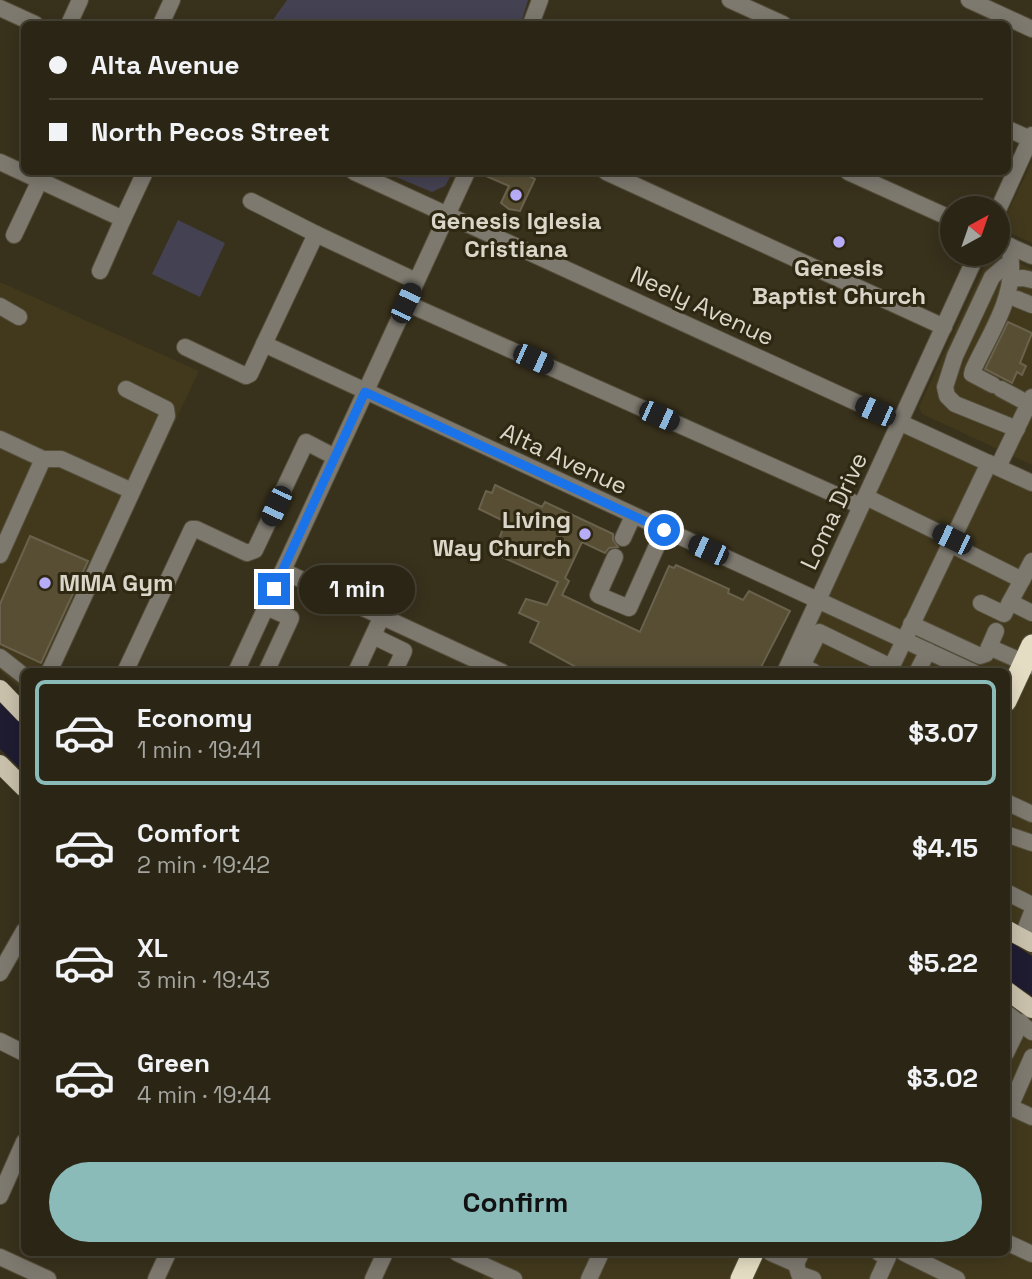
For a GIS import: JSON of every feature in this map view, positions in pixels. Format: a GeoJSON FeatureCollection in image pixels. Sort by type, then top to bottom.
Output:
{"type":"FeatureCollection","features":[{"type":"Feature","properties":{"kind":"highway"},"geometry":{"type":"LineString","coordinates":[[1010,689],[1029,658]]}},
{"type":"Feature","properties":{"kind":"main road"},"geometry":{"type":"LineString","coordinates":[[0,689],[21,711]]}},
{"type":"Feature","properties":{"kind":"main road"},"geometry":{"type":"LineString","coordinates":[[2,771],[21,786]]}},
{"type":"Feature","properties":{"kind":"main road"},"geometry":{"type":"LineString","coordinates":[[1010,996],[1028,1021]]}},
{"type":"Feature","properties":{"kind":"street"},"geometry":{"type":"LineString","coordinates":[[70,21],[80,0]]}},
{"type":"Feature","properties":{"kind":"street"},"geometry":{"type":"LineString","coordinates":[[162,21],[172,0]]}},
{"type":"Feature","properties":{"kind":"street"},"geometry":{"type":"LineString","coordinates":[[730,0],[776,21]]}},
{"type":"Feature","properties":{"kind":"street"},"geometry":{"type":"LineString","coordinates":[[969,0],[1032,29]]}},
{"type":"Feature","properties":{"kind":"street"},"geometry":{"type":"LineString","coordinates":[[532,21],[541,2]]}},
{"type":"Feature","properties":{"kind":"street"},"geometry":{"type":"LineString","coordinates":[[0,8],[28,21]]}},
{"type":"Feature","properties":{"kind":"street"},"geometry":{"type":"LineString","coordinates":[[1004,196],[1031,137],[1011,130]]}},
{"type":"Feature","properties":{"kind":"street"},"geometry":{"type":"LineString","coordinates":[[0,162],[21,164]]}},
{"type":"Feature","properties":{"kind":"street"},"geometry":{"type":"LineString","coordinates":[[34,175],[123,219]]}},
{"type":"Feature","properties":{"kind":"street"},"geometry":{"type":"LineString","coordinates":[[100,271],[144,175]]}},
{"type":"Feature","properties":{"kind":"street","name":"Neely Avenue"},"geometry":{"type":"LineString","coordinates":[[360,175],[1032,483]]}},
{"type":"Feature","properties":{"kind":"street"},"geometry":{"type":"LineString","coordinates":[[238,668],[466,175]]}},
{"type":"Feature","properties":{"kind":"street"},"geometry":{"type":"LineString","coordinates":[[613,175],[944,327]]}},
{"type":"Feature","properties":{"kind":"street"},"geometry":{"type":"LineString","coordinates":[[855,175],[940,214]]}},
{"type":"Feature","properties":{"kind":"street"},"geometry":{"type":"LineString","coordinates":[[14,235],[40,180]]}},
{"type":"Feature","properties":{"kind":"street"},"geometry":{"type":"LineString","coordinates":[[251,201],[416,281]]}},
{"type":"Feature","properties":{"kind":"street"},"geometry":{"type":"LineString","coordinates":[[185,347],[246,376],[250,374],[316,234]]}},
{"type":"Feature","properties":{"kind":"street"},"geometry":{"type":"LineString","coordinates":[[1010,246],[1032,256]]}},
{"type":"Feature","properties":{"kind":"street","name":"Loma Drive"},"geometry":{"type":"LineString","coordinates":[[787,668],[972,266]]}},
{"type":"Feature","properties":{"kind":"street"},"geometry":{"type":"LineString","coordinates":[[896,668],[903,640],[951,541],[1017,429],[1030,400],[980,380],[972,374],[1006,298],[1010,266]]}},
{"type":"Feature","properties":{"kind":"street"},"geometry":{"type":"LineString","coordinates":[[1017,429],[956,404],[947,396],[945,387],[955,356],[992,277],[1011,271],[1032,280]]}},
{"type":"Feature","properties":{"kind":"street"},"geometry":{"type":"LineString","coordinates":[[406,303],[863,501],[951,541],[1022,580]]}},
{"type":"Feature","properties":{"kind":"street"},"geometry":{"type":"LineString","coordinates":[[0,306],[19,317]]}},
{"type":"Feature","properties":{"kind":"street","name":"Alta Avenue"},"geometry":{"type":"LineString","coordinates":[[264,344],[964,668]]}},
{"type":"Feature","properties":{"kind":"street"},"geometry":{"type":"LineString","coordinates":[[51,668],[167,416],[166,409],[126,389]]}},
{"type":"Feature","properties":{"kind":"street"},"geometry":{"type":"LineString","coordinates":[[0,439],[43,458],[61,458],[132,492]]}},
{"type":"Feature","properties":{"kind":"street"},"geometry":{"type":"LineString","coordinates":[[127,668],[192,529],[196,528],[247,553],[255,550],[306,442],[335,457]]}},
{"type":"Feature","properties":{"kind":"street"},"geometry":{"type":"LineString","coordinates":[[0,555],[43,458]]}},
{"type":"Feature","properties":{"kind":"street"},"geometry":{"type":"LineString","coordinates":[[623,538],[633,516]]}},
{"type":"Feature","properties":{"kind":"street"},"geometry":{"type":"LineString","coordinates":[[615,557],[598,595],[629,608],[664,530]]}},
{"type":"Feature","properties":{"kind":"street"},"geometry":{"type":"LineString","coordinates":[[981,603],[1004,614],[1032,562]]}},
{"type":"Feature","properties":{"kind":"street"},"geometry":{"type":"LineString","coordinates":[[283,571],[493,668]]}},
{"type":"Feature","properties":{"kind":"street"},"geometry":{"type":"LineString","coordinates":[[1010,602],[1032,613]]}},
{"type":"Feature","properties":{"kind":"street"},"geometry":{"type":"LineString","coordinates":[[266,607],[291,618],[267,668]]}},
{"type":"Feature","properties":{"kind":"street"},"geometry":{"type":"LineString","coordinates":[[358,668],[382,616]]}},
{"type":"Feature","properties":{"kind":"street"},"geometry":{"type":"LineString","coordinates":[[911,624],[981,656],[986,654],[996,631]]}},
{"type":"Feature","properties":{"kind":"street"},"geometry":{"type":"LineString","coordinates":[[806,668],[802,666],[819,632],[891,668]]}},
{"type":"Feature","properties":{"kind":"street"},"geometry":{"type":"LineString","coordinates":[[373,636],[404,651],[396,668]]}},
{"type":"Feature","properties":{"kind":"street"},"geometry":{"type":"LineString","coordinates":[[989,646],[1029,658]]}},
{"type":"Feature","properties":{"kind":"street"},"geometry":{"type":"LineString","coordinates":[[920,668],[928,651]]}},
{"type":"Feature","properties":{"kind":"street"},"geometry":{"type":"LineString","coordinates":[[0,657],[21,674]]}},
{"type":"Feature","properties":{"kind":"street"},"geometry":{"type":"LineString","coordinates":[[1010,804],[1032,814]]}},
{"type":"Feature","properties":{"kind":"street"},"geometry":{"type":"LineString","coordinates":[[1010,835],[1032,843]]}},
{"type":"Feature","properties":{"kind":"street"},"geometry":{"type":"LineString","coordinates":[[1010,895],[1032,913],[1020,937]]}},
{"type":"Feature","properties":{"kind":"street"},"geometry":{"type":"LineString","coordinates":[[0,973],[21,936]]}},
{"type":"Feature","properties":{"kind":"street"},"geometry":{"type":"LineString","coordinates":[[1010,1014],[1028,1021],[1010,1047]]}},
{"type":"Feature","properties":{"kind":"street"},"geometry":{"type":"LineString","coordinates":[[0,1041],[21,1052]]}},
{"type":"Feature","properties":{"kind":"street"},"geometry":{"type":"LineString","coordinates":[[1010,1102],[1032,1057]]}},
{"type":"Feature","properties":{"kind":"street"},"geometry":{"type":"LineString","coordinates":[[1010,1107],[1032,1117]]}},
{"type":"Feature","properties":{"kind":"street"},"geometry":{"type":"LineString","coordinates":[[0,1196],[21,1149]]}},
{"type":"Feature","properties":{"kind":"street"},"geometry":{"type":"LineString","coordinates":[[1010,1244],[1032,1254]]}},
{"type":"Feature","properties":{"kind":"street"},"geometry":{"type":"LineString","coordinates":[[0,1256],[48,1279]]}},
{"type":"Feature","properties":{"kind":"street"},"geometry":{"type":"LineString","coordinates":[[156,1279],[167,1256]]}},
{"type":"Feature","properties":{"kind":"street"},"geometry":{"type":"LineString","coordinates":[[373,1279],[384,1256]]}},
{"type":"Feature","properties":{"kind":"street"},"geometry":{"type":"LineString","coordinates":[[464,1256],[514,1279]]}},
{"type":"Feature","properties":{"kind":"street"},"geometry":{"type":"LineString","coordinates":[[589,1279],[600,1256]]}},
{"type":"Feature","properties":{"kind":"street"},"geometry":{"type":"LineString","coordinates":[[878,1279],[888,1257],[886,1256]]}},
{"type":"Feature","properties":{"kind":"street"},"geometry":{"type":"LineString","coordinates":[[910,1256],[950,1278]]}},
{"type":"Feature","properties":{"kind":"street"},"geometry":{"type":"LineString","coordinates":[[799,1259],[799,1273],[813,1279]]}},
{"type":"Feature","properties":{"kind":"shaded area"},"geometry":{"type":"Polygon","coordinates":[[[287,0],[528,0],[522,21],[272,21],[287,0]]]}},
{"type":"Feature","properties":{"kind":"shaded area"},"geometry":{"type":"Polygon","coordinates":[[[1032,162],[1032,243],[1010,233],[1010,208],[1032,162]]]}},
{"type":"Feature","properties":{"kind":"shaded area"},"geometry":{"type":"Polygon","coordinates":[[[391,175],[451,175],[445,186],[432,192],[391,175]]]}},
{"type":"Feature","properties":{"kind":"shaded area"},"geometry":{"type":"Polygon","coordinates":[[[178,220],[225,243],[200,297],[152,274],[178,220]]]}},
{"type":"Feature","properties":{"kind":"shaded area"},"geometry":{"type":"Polygon","coordinates":[[[1010,259],[1032,269],[1032,465],[922,414],[919,407],[985,266],[1010,266],[1010,259]]]}},
{"type":"Feature","properties":{"kind":"shaded area"},"geometry":{"type":"Polygon","coordinates":[[[0,282],[199,371],[58,668],[21,668],[21,689],[0,670],[0,282]]]}},
{"type":"Feature","properties":{"kind":"shaded area"},"geometry":{"type":"Polygon","coordinates":[[[900,422],[1032,488],[1032,1279],[966,1279],[951,1272],[948,1279],[482,1279],[493,1256],[1010,1256],[1010,668],[787,668],[900,422]]]}},
{"type":"Feature","properties":{"kind":"shaded area"},"geometry":{"type":"Polygon","coordinates":[[[0,700],[21,722],[21,769],[0,749],[0,700]]]}},
{"type":"Feature","properties":{"kind":"shaded area"},"geometry":{"type":"Polygon","coordinates":[[[1010,942],[1032,956],[1032,996],[1010,982],[1010,942]]]}},
{"type":"Feature","properties":{"kind":"building","name":"Genesis Iglesia Cristiana"},"geometry":{"type":"Polygon","coordinates":[[[484,175],[527,175],[535,179],[520,211],[509,209],[501,203],[509,186],[484,175]]]}},
{"type":"Feature","properties":{"kind":"building"},"geometry":{"type":"Polygon","coordinates":[[[1008,322],[1032,333],[1020,363],[1026,366],[1022,375],[1017,372],[1012,383],[985,369],[1008,322]]]}},
{"type":"Feature","properties":{"kind":"building"},"geometry":{"type":"Polygon","coordinates":[[[495,485],[542,507],[545,502],[613,534],[613,540],[618,547],[609,548],[605,553],[582,542],[565,578],[569,581],[562,595],[640,632],[669,566],[674,568],[676,565],[729,589],[728,593],[743,600],[749,591],[790,611],[761,668],[578,668],[530,642],[539,622],[519,613],[526,599],[547,605],[558,582],[493,553],[506,522],[479,509],[486,491],[492,493],[495,485]]]}},
{"type":"Feature","properties":{"kind":"building","name":"MMA Gym"},"geometry":{"type":"Polygon","coordinates":[[[30,536],[88,561],[41,663],[0,644],[0,604],[30,536]]]}},
{"type":"Feature","properties":{"kind":"place","name":"Genesis Iglesia Cristiana"},"geometry":{"type":"Point","coordinates":[516,195]}},
{"type":"Feature","properties":{"kind":"place","name":"Genesis Baptist Church"},"geometry":{"type":"Point","coordinates":[839,242]}},
{"type":"Feature","properties":{"kind":"place","name":"Living Way Church"},"geometry":{"type":"Point","coordinates":[585,534]}},
{"type":"Feature","properties":{"kind":"place","name":"MMA Gym"},"geometry":{"type":"Point","coordinates":[45,583]}},
{"type":"Feature","properties":{"kind":"route"},"geometry":{"type":"LineString","coordinates":[[274,589],[365,392],[664,530]]}}]}
